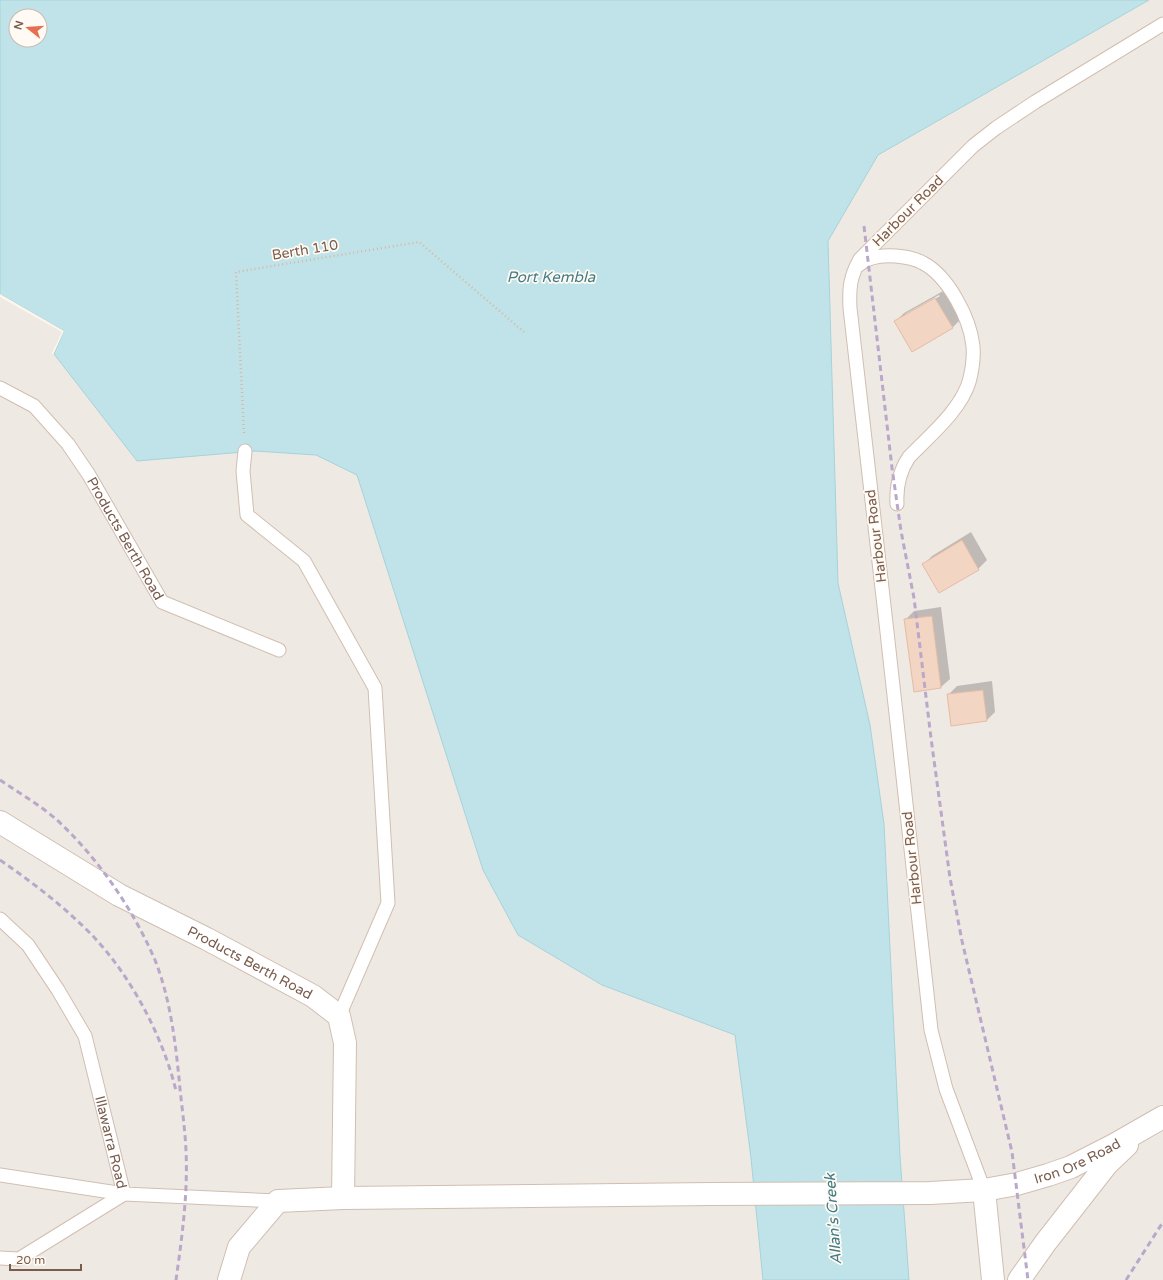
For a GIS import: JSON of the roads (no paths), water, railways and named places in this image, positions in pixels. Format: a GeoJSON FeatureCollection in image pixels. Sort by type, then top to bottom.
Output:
{"type":"FeatureCollection","features":[{"type":"Feature","properties":{"kind":"street","name":"Products Berth Road"},"geometry":{"type":"LineString","coordinates":[[0,822],[119,895],[207,939],[312,996],[339,1016]]}},
{"type":"Feature","properties":{"kind":"street"},"geometry":{"type":"LineString","coordinates":[[339,1016],[345,1043],[342,1198]]}},
{"type":"Feature","properties":{"kind":"street","name":"Iron Ore Road"},"geometry":{"type":"LineString","coordinates":[[278,1201],[342,1198],[930,1193],[984,1190],[1017,1184],[1048,1175],[1071,1166],[1114,1145],[1154,1122]]}},
{"type":"Feature","properties":{"kind":"street"},"geometry":{"type":"LineString","coordinates":[[1019,1280],[1037,1253],[1107,1164],[1154,1122]]}},
{"type":"Feature","properties":{"kind":"street"},"geometry":{"type":"LineString","coordinates":[[984,1190],[993,1280]]}},
{"type":"Feature","properties":{"kind":"street"},"geometry":{"type":"LineString","coordinates":[[229,1280],[239,1247],[278,1201]]}},
{"type":"Feature","properties":{"kind":"lane","name":"Harbour Road"},"geometry":{"type":"LineString","coordinates":[[984,1190],[946,1089],[931,1030],[850,308],[850,285],[853,273],[860,259],[973,146],[996,128],[1035,102],[1163,24]]}},
{"type":"Feature","properties":{"kind":"lane"},"geometry":{"type":"LineString","coordinates":[[853,273],[863,262],[871,258],[888,255],[907,257],[924,263],[939,276],[952,294],[966,318],[972,337],[973,356],[968,384],[955,409],[904,464],[899,479],[897,504]]}},
{"type":"Feature","properties":{"kind":"lane","name":"Products Berth Road"},"geometry":{"type":"LineString","coordinates":[[0,388],[34,406],[68,444],[89,475],[162,602],[279,650]]}},
{"type":"Feature","properties":{"kind":"lane"},"geometry":{"type":"LineString","coordinates":[[245,451],[243,471],[246,515],[304,561],[375,688],[388,903],[339,1016]]}},
{"type":"Feature","properties":{"kind":"lane","name":"Illawarra Road"},"geometry":{"type":"LineString","coordinates":[[0,919],[28,945],[58,990],[85,1036],[124,1194],[278,1201]]}},
{"type":"Feature","properties":{"kind":"lane"},"geometry":{"type":"LineString","coordinates":[[0,1175],[124,1194]]}},
{"type":"Feature","properties":{"kind":"lane"},"geometry":{"type":"LineString","coordinates":[[0,1258],[19,1259],[124,1194]]}},
{"type":"Feature","properties":{"kind":"water","name":"Port Kembla"},"geometry":{"type":"Polygon","coordinates":[[[0,0],[1149,0],[878,155],[828,241],[838,583],[870,725],[884,824],[900,1156],[909,1280],[763,1280],[751,1158],[735,1035],[602,985],[518,935],[483,870],[357,475],[316,455],[255,451],[137,461],[54,354],[64,331],[0,294],[0,0]]]}},
{"type":"Feature","properties":{"kind":"railway"},"geometry":{"type":"LineString","coordinates":[[864,226],[892,468],[901,531],[914,598],[950,878],[962,941],[1012,1152],[1028,1280]]}},
{"type":"Feature","properties":{"kind":"railway"},"geometry":{"type":"LineString","coordinates":[[0,780],[37,804],[57,820],[87,851],[125,903],[146,941],[160,974],[165,989],[174,1034],[186,1151],[185,1199],[176,1280]]}},
{"type":"Feature","properties":{"kind":"railway"},"geometry":{"type":"LineString","coordinates":[[0,860],[58,903],[105,949],[131,987],[154,1028],[163,1049],[176,1091]]}},
{"type":"Feature","properties":{"kind":"railway"},"geometry":{"type":"LineString","coordinates":[[1126,1280],[1163,1222]]}},
{"type":"Feature","properties":{"kind":"water label","name":"Allan's Creek"},"geometry":{"type":"Point","coordinates":[833,1219]}}]}
